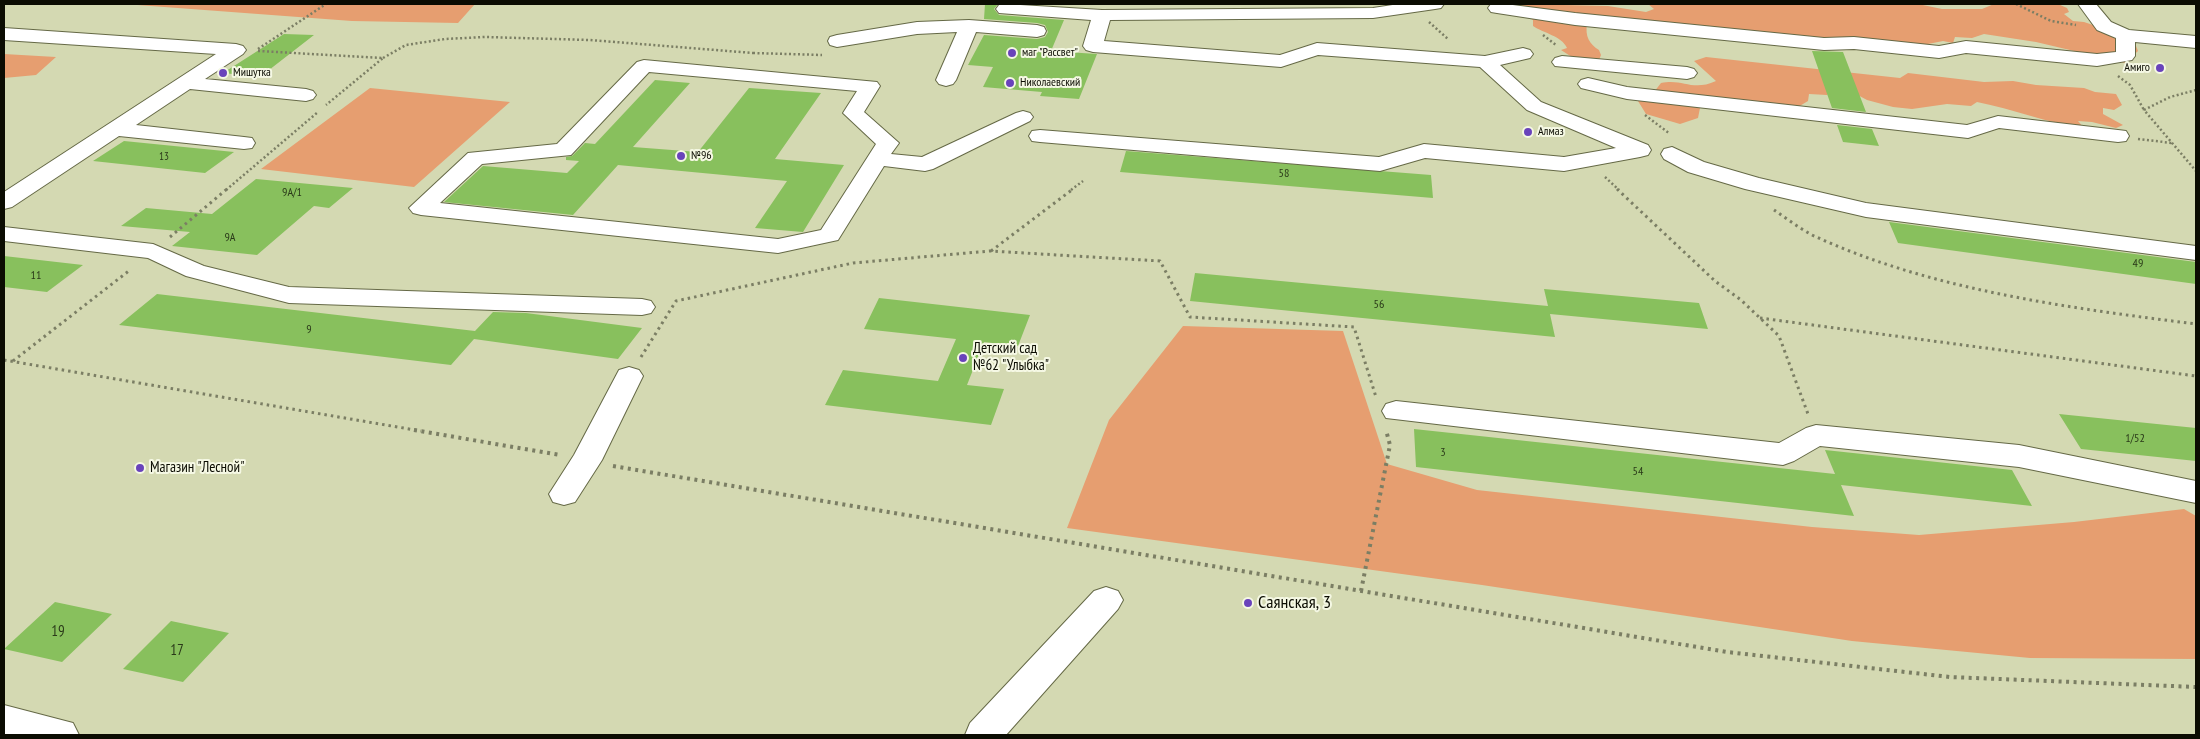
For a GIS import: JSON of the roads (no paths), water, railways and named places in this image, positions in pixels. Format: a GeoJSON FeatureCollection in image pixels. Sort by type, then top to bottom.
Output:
{"type":"FeatureCollection","features":[{"type":"Feature","properties":{"kind":"street"},"geometry":{"type":"LineString","coordinates":[[1005,8],[1102,15],[1373,13],[1434,4]]}},
{"type":"Feature","properties":{"kind":"street"},"geometry":{"type":"LineString","coordinates":[[2087,4],[2104,26],[2126,35],[2196,42]]}},
{"type":"Feature","properties":{"kind":"street"},"geometry":{"type":"LineString","coordinates":[[1497,8],[1574,18],[1824,44],[1854,43],[1939,52],[1966,47],[2097,60],[2125,56],[2126,35]]}},
{"type":"Feature","properties":{"kind":"street"},"geometry":{"type":"LineString","coordinates":[[1102,15],[1093,46],[1282,61],[1317,49],[1479,62],[1523,54]]}},
{"type":"Feature","properties":{"kind":"street"},"geometry":{"type":"LineString","coordinates":[[946,80],[969,26]]}},
{"type":"Feature","properties":{"kind":"street"},"geometry":{"type":"LineString","coordinates":[[832,48],[917,28],[969,26],[1037,31]]}},
{"type":"Feature","properties":{"kind":"street"},"geometry":{"type":"LineString","coordinates":[[4,34],[236,50],[4,202]]}},
{"type":"Feature","properties":{"kind":"street"},"geometry":{"type":"LineString","coordinates":[[1040,136],[1380,164],[1424,151],[1564,164],[1640,150],[1534,106],[1479,62]]}},
{"type":"Feature","properties":{"kind":"street"},"geometry":{"type":"LineString","coordinates":[[1562,62],[1687,73]]}},
{"type":"Feature","properties":{"kind":"street"},"geometry":{"type":"LineString","coordinates":[[644,66],[870,86],[853,113],[888,143],[877,159],[830,235],[778,246],[421,208],[476,158],[563,150],[644,66]]}},
{"type":"Feature","properties":{"kind":"street"},"geometry":{"type":"LineString","coordinates":[[186,83],[306,95]]}},
{"type":"Feature","properties":{"kind":"street"},"geometry":{"type":"LineString","coordinates":[[1588,84],[1627,93],[1968,132],[1998,122],[2118,136]]}},
{"type":"Feature","properties":{"kind":"street"},"geometry":{"type":"LineString","coordinates":[[877,159],[925,164],[1023,117]]}},
{"type":"Feature","properties":{"kind":"street"},"geometry":{"type":"LineString","coordinates":[[115,130],[244,143]]}},
{"type":"Feature","properties":{"kind":"street"},"geometry":{"type":"LineString","coordinates":[[1672,154],[1696,166],[1753,184],[1866,210],[2196,253]]}},
{"type":"Feature","properties":{"kind":"street"},"geometry":{"type":"LineString","coordinates":[[4,234],[153,251],[195,271],[289,295],[642,307]]}},
{"type":"Feature","properties":{"kind":"street"},"geometry":{"type":"LineString","coordinates":[[564,494],[587,460],[629,376]]}},
{"type":"Feature","properties":{"kind":"street"},"geometry":{"type":"LineString","coordinates":[[1386,413],[1783,454],[1816,434],[2019,456],[2196,492]]}},
{"type":"Feature","properties":{"kind":"street"},"geometry":{"type":"LineString","coordinates":[[983,735],[1106,600]]}},
{"type":"Feature","properties":{"kind":"street"},"geometry":{"type":"LineString","coordinates":[[4,721],[60,735]]}},
{"type":"Feature","properties":{"kind":"place","name":"маг \"Рассвет\""},"geometry":{"type":"Point","coordinates":[1012,53]}},
{"type":"Feature","properties":{"kind":"place","name":"Амиго"},"geometry":{"type":"Point","coordinates":[2160,68]}},
{"type":"Feature","properties":{"kind":"place","name":"Мишутка"},"geometry":{"type":"Point","coordinates":[223,73]}},
{"type":"Feature","properties":{"kind":"place","name":"Николаевский"},"geometry":{"type":"Point","coordinates":[1010,83]}},
{"type":"Feature","properties":{"kind":"place","name":"Алмаз"},"geometry":{"type":"Point","coordinates":[1528,132]}},
{"type":"Feature","properties":{"kind":"place","name":"№96"},"geometry":{"type":"Point","coordinates":[681,156]}},
{"type":"Feature","properties":{"kind":"place","name":"Детский сад №62 \"Улыбка\""},"geometry":{"type":"Point","coordinates":[963,358]}},
{"type":"Feature","properties":{"kind":"place","name":"Магазин \"Лесной\""},"geometry":{"type":"Point","coordinates":[140,468]}},
{"type":"Feature","properties":{"kind":"place","name":"Саянская, 3"},"geometry":{"type":"Point","coordinates":[1248,603]}}]}
